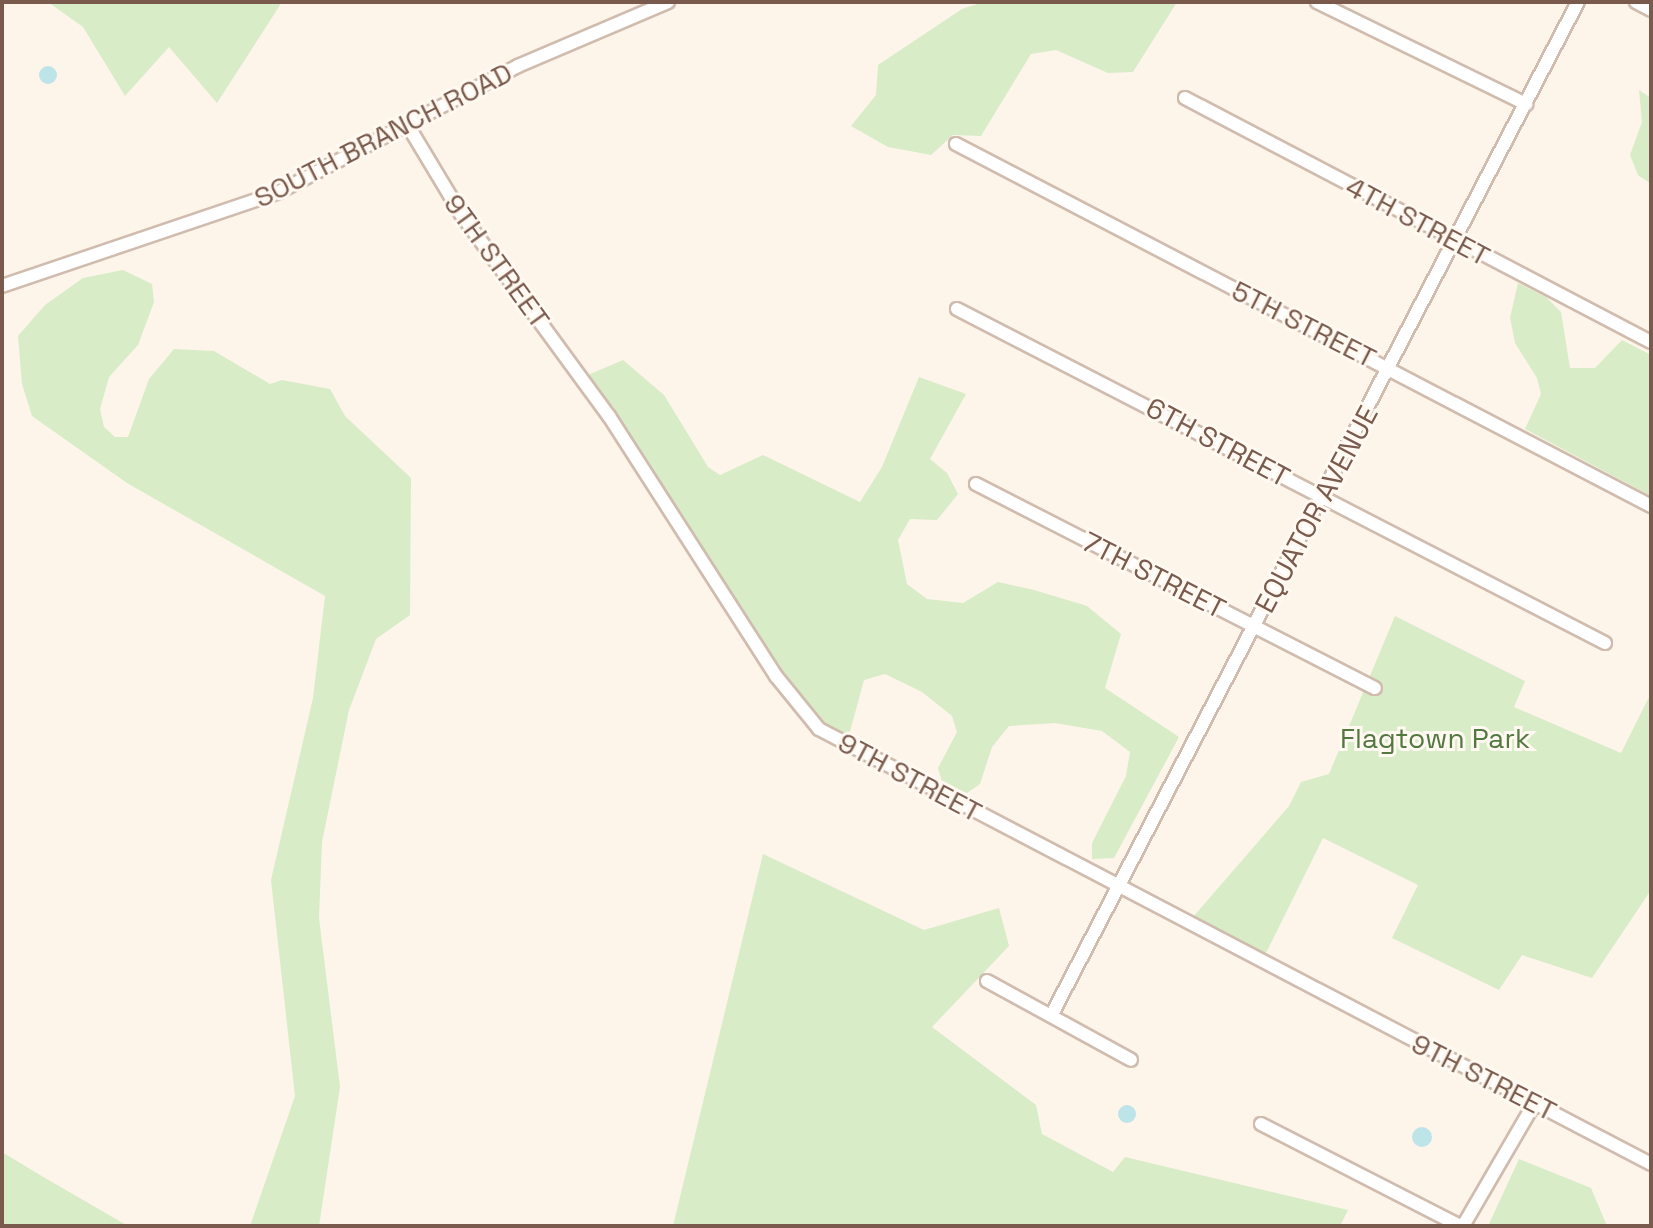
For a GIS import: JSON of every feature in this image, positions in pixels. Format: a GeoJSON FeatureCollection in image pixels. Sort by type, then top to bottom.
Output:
{"type":"FeatureCollection","features":[{"type":"Feature","properties":{"kind":"street","name":"SOUTH BRANCH ROAD"},"geometry":{"type":"LineString","coordinates":[[2,286],[279,192],[518,66],[668,2]]}},
{"type":"Feature","properties":{"kind":"street"},"geometry":{"type":"LineString","coordinates":[[1317,2],[1526,104]]}},
{"type":"Feature","properties":{"kind":"street","name":"EQUATOR AVENUE"},"geometry":{"type":"LineString","coordinates":[[1052,1014],[1578,2]]}},
{"type":"Feature","properties":{"kind":"street"},"geometry":{"type":"LineString","coordinates":[[1636,2],[1651,10]]}},
{"type":"Feature","properties":{"kind":"street","name":"4TH STREET"},"geometry":{"type":"LineString","coordinates":[[1185,98],[1651,342]]}},
{"type":"Feature","properties":{"kind":"street","name":"9TH STREET"},"geometry":{"type":"LineString","coordinates":[[407,124],[447,194],[609,416],[799,711],[841,742],[1651,1164]]}},
{"type":"Feature","properties":{"kind":"street","name":"5TH STREET"},"geometry":{"type":"LineString","coordinates":[[956,144],[1651,506]]}},
{"type":"Feature","properties":{"kind":"street","name":"6TH STREET"},"geometry":{"type":"LineString","coordinates":[[957,309],[1605,643]]}},
{"type":"Feature","properties":{"kind":"street","name":"7TH STREET"},"geometry":{"type":"LineString","coordinates":[[976,484],[1375,688]]}},
{"type":"Feature","properties":{"kind":"street"},"geometry":{"type":"LineString","coordinates":[[987,981],[1131,1060]]}},
{"type":"Feature","properties":{"kind":"street"},"geometry":{"type":"LineString","coordinates":[[1261,1124],[1461,1226],[1534,1104]]}},
{"type":"Feature","properties":{"kind":"green space"},"geometry":{"type":"Polygon","coordinates":[[[48,2],[282,2],[217,103],[169,47],[125,96],[83,27],[48,2]]]}},
{"type":"Feature","properties":{"kind":"green space"},"geometry":{"type":"Polygon","coordinates":[[[983,2],[1177,2],[1133,72],[1108,73],[1056,50],[1031,54],[981,136],[953,135],[931,155],[888,147],[851,126],[876,95],[878,65],[962,9],[983,2]]]}},
{"type":"Feature","properties":{"kind":"green space"},"geometry":{"type":"Polygon","coordinates":[[[1639,90],[1651,98],[1651,184],[1638,175],[1630,155],[1642,122],[1639,90]]]}},
{"type":"Feature","properties":{"kind":"green space"},"geometry":{"type":"Polygon","coordinates":[[[123,270],[152,284],[154,302],[138,345],[109,377],[100,409],[104,427],[115,437],[128,437],[149,379],[174,349],[214,351],[270,384],[282,380],[330,389],[345,416],[411,478],[410,615],[376,639],[349,710],[322,842],[319,918],[340,1087],[319,1226],[250,1226],[295,1096],[271,880],[313,698],[325,596],[127,483],[32,416],[22,384],[18,336],[45,305],[83,278],[123,270]]]}},
{"type":"Feature","properties":{"kind":"green space"},"geometry":{"type":"Polygon","coordinates":[[[1518,283],[1546,297],[1561,312],[1570,368],[1595,368],[1622,340],[1651,355],[1651,496],[1525,429],[1541,394],[1537,378],[1515,343],[1510,318],[1518,283]]]}},
{"type":"Feature","properties":{"kind":"green space"},"geometry":{"type":"Polygon","coordinates":[[[623,360],[664,395],[708,467],[720,475],[763,455],[860,502],[882,467],[919,377],[966,394],[930,459],[947,473],[958,494],[937,520],[910,519],[898,540],[907,584],[927,599],[963,603],[998,582],[1034,590],[1087,606],[1121,634],[1105,688],[1179,737],[1114,858],[1092,859],[1092,843],[1126,776],[1130,752],[1102,731],[1055,723],[1009,726],[992,747],[980,784],[967,793],[943,786],[938,768],[957,732],[952,716],[922,692],[885,674],[864,680],[848,739],[821,725],[800,705],[588,375],[623,360]]]}},
{"type":"Feature","properties":{"kind":"green space","name":"Flagtown Park"},"geometry":{"type":"Polygon","coordinates":[[[1395,616],[1525,681],[1514,707],[1621,753],[1651,693],[1651,890],[1592,978],[1522,955],[1499,990],[1392,938],[1418,885],[1323,838],[1263,959],[1187,924],[1289,806],[1301,782],[1329,774],[1395,616]]]}},
{"type":"Feature","properties":{"kind":"green space"},"geometry":{"type":"Polygon","coordinates":[[[763,854],[924,930],[999,908],[1009,946],[932,1027],[1036,1105],[1042,1134],[1113,1172],[1125,1157],[1348,1210],[1340,1226],[673,1226],[763,854]]]}},
{"type":"Feature","properties":{"kind":"green space"},"geometry":{"type":"Polygon","coordinates":[[[2,1152],[40,1175],[128,1226],[2,1226],[2,1152]]]}},
{"type":"Feature","properties":{"kind":"green space"},"geometry":{"type":"Polygon","coordinates":[[[1519,1159],[1591,1188],[1607,1226],[1488,1226],[1519,1159]]]}},
{"type":"Feature","properties":{"kind":"water"},"geometry":{"type":"Polygon","coordinates":[[[44,66],[52,66],[57,75],[55,82],[44,84],[39,79],[39,71],[44,66]]]}},
{"type":"Feature","properties":{"kind":"water"},"geometry":{"type":"Polygon","coordinates":[[[1127,1105],[1136,1114],[1127,1123],[1118,1114],[1127,1105]]]}},
{"type":"Feature","properties":{"kind":"water"},"geometry":{"type":"Polygon","coordinates":[[[1422,1127],[1429,1130],[1432,1137],[1429,1144],[1422,1147],[1415,1144],[1412,1137],[1415,1130],[1422,1127]]]}}]}
